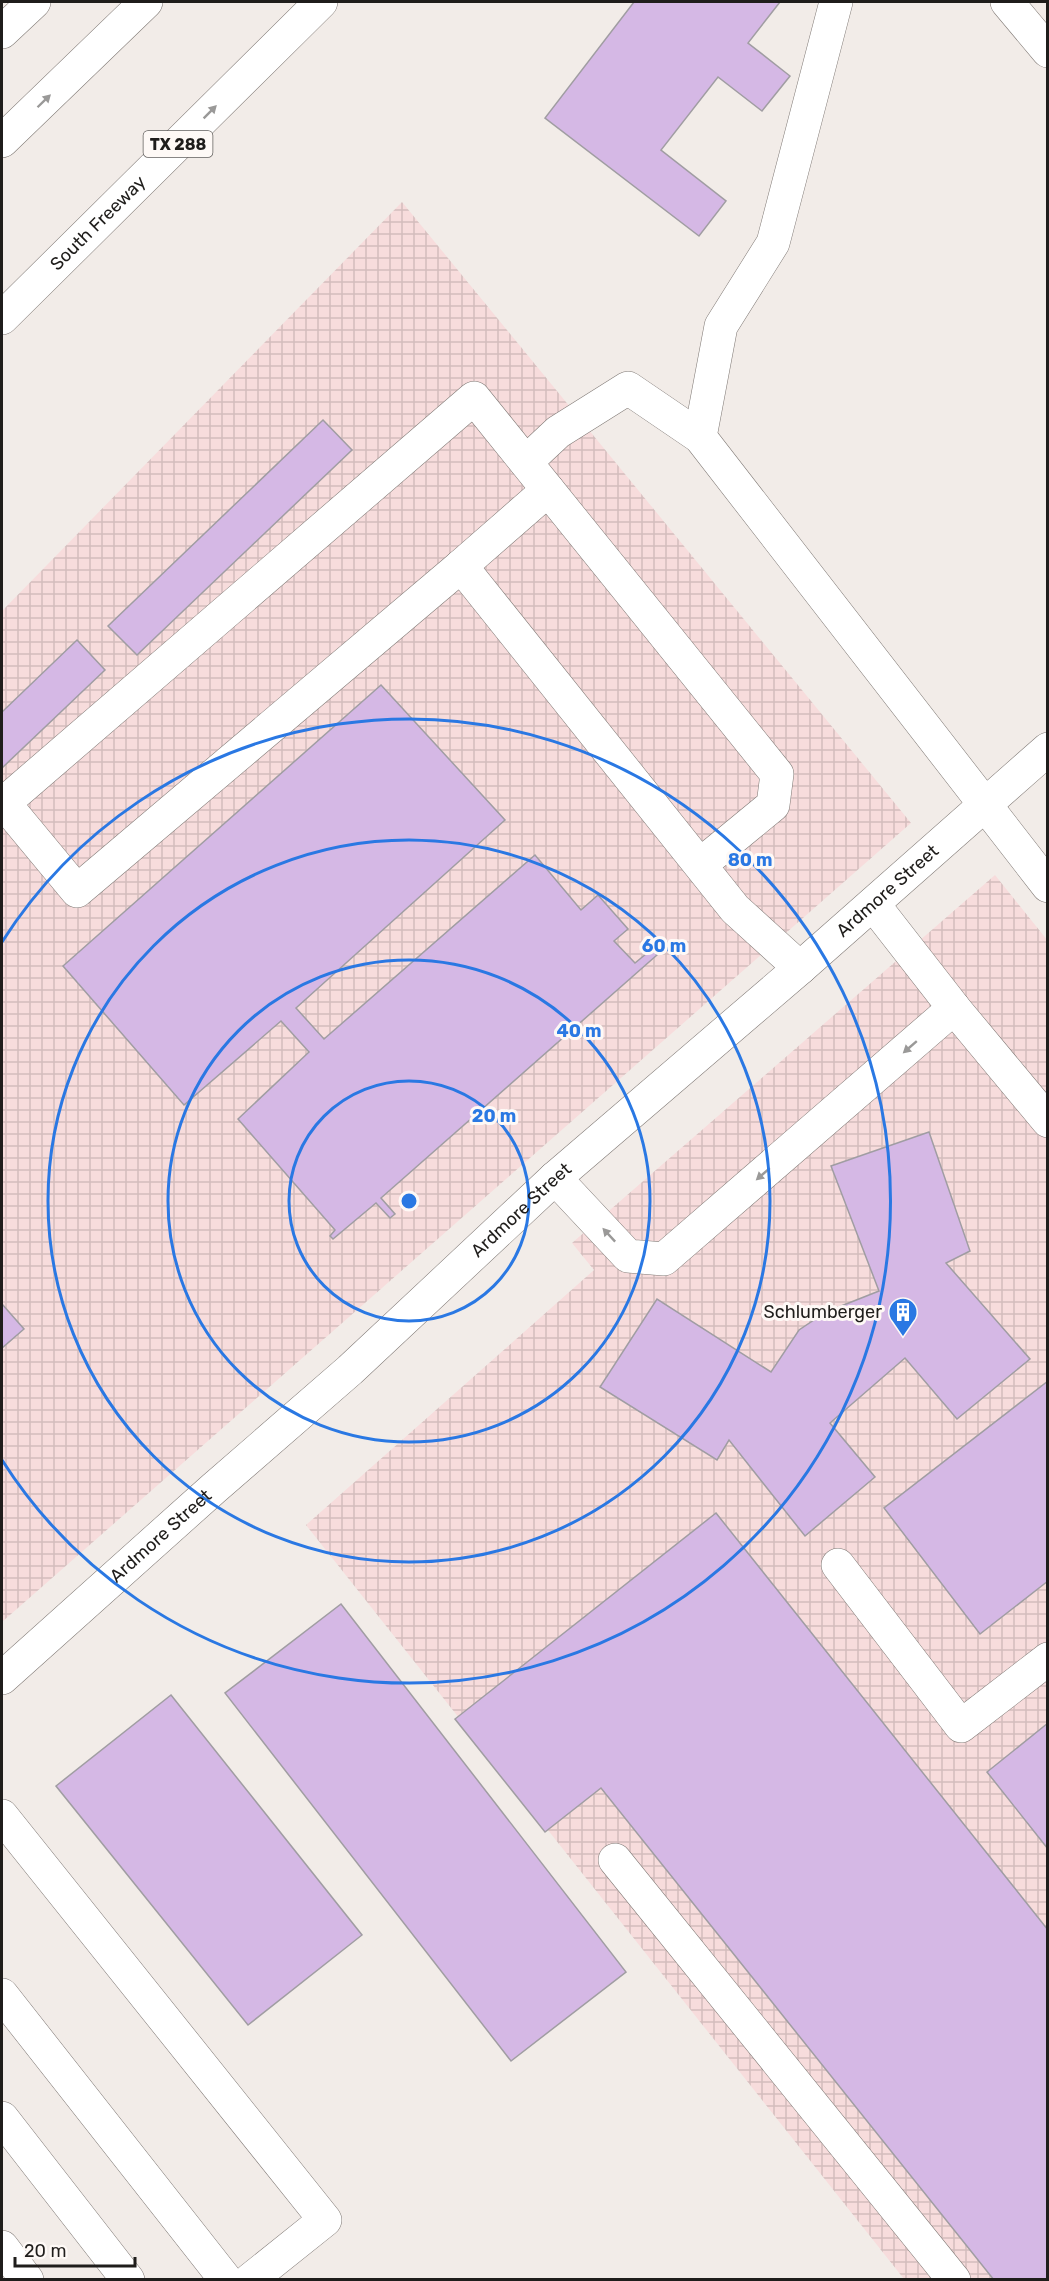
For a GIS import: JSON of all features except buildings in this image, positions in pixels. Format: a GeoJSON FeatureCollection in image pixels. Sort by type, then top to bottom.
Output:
{"type":"FeatureCollection","features":[{"type":"Feature","properties":{"kind":"main road"},"geometry":{"type":"LineString","coordinates":[[2,32],[34,2]]}},
{"type":"Feature","properties":{"kind":"main road"},"geometry":{"type":"LineString","coordinates":[[2,141],[146,2]]}},
{"type":"Feature","properties":{"kind":"main road","name":"South Freeway"},"geometry":{"type":"LineString","coordinates":[[2,318],[321,2]]}},
{"type":"Feature","properties":{"kind":"main road"},"geometry":{"type":"LineString","coordinates":[[700,437],[721,326],[773,243],[836,2]]}},
{"type":"Feature","properties":{"kind":"main road"},"geometry":{"type":"LineString","coordinates":[[1007,2],[1047,51]]}},
{"type":"Feature","properties":{"kind":"main road"},"geometry":{"type":"LineString","coordinates":[[2,329],[34,286]]}},
{"type":"Feature","properties":{"kind":"main road"},"geometry":{"type":"LineString","coordinates":[[526,462],[558,432],[628,388],[700,437],[1047,886]]}},
{"type":"Feature","properties":{"kind":"main road"},"geometry":{"type":"LineString","coordinates":[[548,490],[77,891],[4,803],[474,398],[777,774],[773,805],[700,865]]}},
{"type":"Feature","properties":{"kind":"main road"},"geometry":{"type":"LineString","coordinates":[[461,566],[735,909],[800,968]]}},
{"type":"Feature","properties":{"kind":"main road","name":"Ardmore Street"},"geometry":{"type":"LineString","coordinates":[[2,1678],[350,1370],[555,1178],[800,968],[1047,749]]}},
{"type":"Feature","properties":{"kind":"main road"},"geometry":{"type":"LineString","coordinates":[[873,904],[954,1008],[1047,1121]]}},
{"type":"Feature","properties":{"kind":"main road"},"geometry":{"type":"LineString","coordinates":[[555,1178],[628,1256],[664,1259],[954,1008]]}},
{"type":"Feature","properties":{"kind":"main road"},"geometry":{"type":"LineString","coordinates":[[838,1565],[961,1726],[1047,1659]]}},
{"type":"Feature","properties":{"kind":"main road"},"geometry":{"type":"LineString","coordinates":[[2,1816],[325,2220],[250,2280]]}},
{"type":"Feature","properties":{"kind":"main road"},"geometry":{"type":"LineString","coordinates":[[615,1860],[954,2280]]}},
{"type":"Feature","properties":{"kind":"main road"},"geometry":{"type":"LineString","coordinates":[[2,1995],[226,2280]]}},
{"type":"Feature","properties":{"kind":"main road"},"geometry":{"type":"LineString","coordinates":[[2,2118],[128,2280]]}},
{"type":"Feature","properties":{"kind":"main road"},"geometry":{"type":"LineString","coordinates":[[2,2247],[27,2280]]}},
{"type":"Feature","properties":{"kind":"shaded area"},"geometry":{"type":"Polygon","coordinates":[[[402,202],[911,823],[2,1622],[2,611],[402,202]]]}},
{"type":"Feature","properties":{"kind":"shaded area"},"geometry":{"type":"Polygon","coordinates":[[[995,875],[1048,941],[1047,2279],[904,2279],[306,1525],[594,1270],[572,1243],[995,875]]]}},
{"type":"Feature","properties":{"kind":"place","name":"Schlumberger"},"geometry":{"type":"Point","coordinates":[903,1338]}}]}
